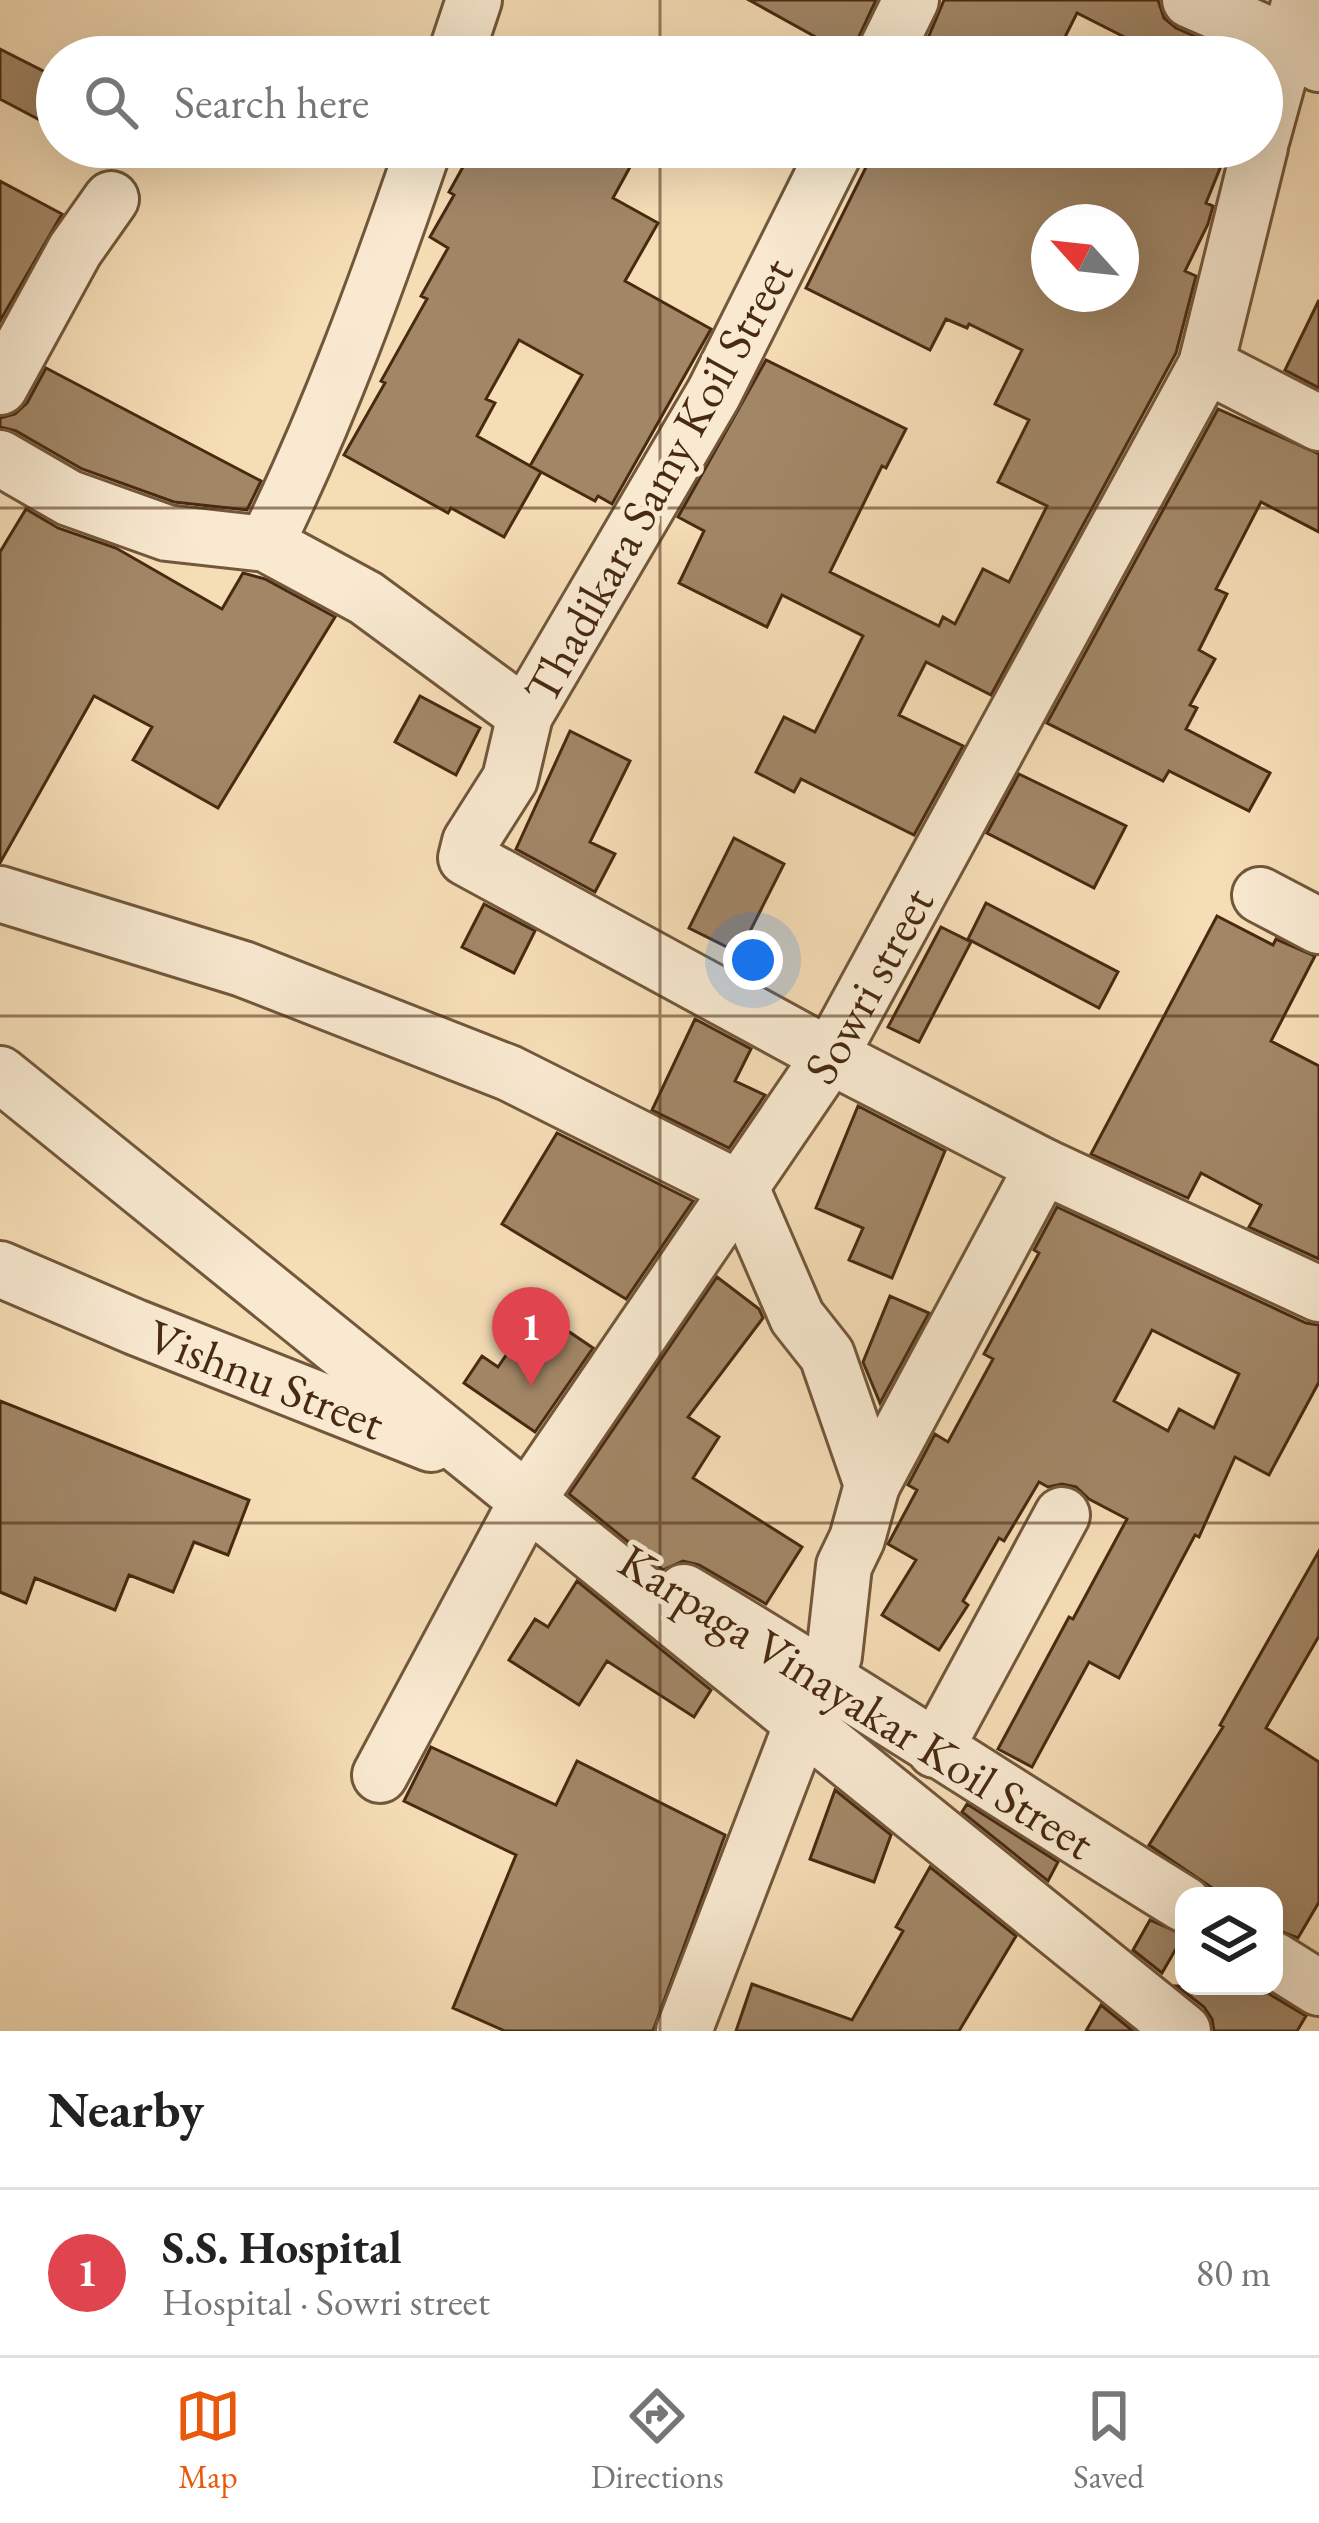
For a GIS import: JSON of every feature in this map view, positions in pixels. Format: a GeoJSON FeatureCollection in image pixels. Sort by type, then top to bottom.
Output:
{"type":"FeatureCollection","features":[{"type":"Feature","properties":{"kind":"street"},"geometry":{"type":"LineString","coordinates":[[462,36],[474,0]]}},
{"type":"Feature","properties":{"kind":"street"},"geometry":{"type":"LineString","coordinates":[[893,36],[911,0]]}},
{"type":"Feature","properties":{"kind":"street"},"geometry":{"type":"LineString","coordinates":[[1190,0],[1302,35],[1283,84]]}},
{"type":"Feature","properties":{"kind":"street"},"geometry":{"type":"LineString","coordinates":[[266,544],[378,282],[417,168]]}},
{"type":"Feature","properties":{"kind":"street","name":"Thadikara Samy Koil Street"},"geometry":{"type":"LineString","coordinates":[[826,168],[714,393],[525,715],[510,779],[470,842],[466,858],[1042,1166],[1319,1294]]}},
{"type":"Feature","properties":{"kind":"street","name":"Sowri street"},"geometry":{"type":"LineString","coordinates":[[380,1775],[528,1499],[830,1056],[1206,364],[1255,168]]}},
{"type":"Feature","properties":{"kind":"street"},"geometry":{"type":"LineString","coordinates":[[0,387],[75,250],[111,199]]}},
{"type":"Feature","properties":{"kind":"street"},"geometry":{"type":"LineString","coordinates":[[1206,364],[1319,423]]}},
{"type":"Feature","properties":{"kind":"street"},"geometry":{"type":"LineString","coordinates":[[0,458],[69,498],[167,533],[266,544],[366,598],[525,715]]}},
{"type":"Feature","properties":{"kind":"street"},"geometry":{"type":"LineString","coordinates":[[0,894],[243,969],[509,1073],[742,1190],[796,1317],[826,1355],[872,1485]]}},
{"type":"Feature","properties":{"kind":"street"},"geometry":{"type":"LineString","coordinates":[[1260,895],[1319,926]]}},
{"type":"Feature","properties":{"kind":"street"},"geometry":{"type":"LineString","coordinates":[[0,1074],[1183,2031]]}},
{"type":"Feature","properties":{"kind":"street"},"geometry":{"type":"LineString","coordinates":[[684,2031],[821,1674],[833,1656],[844,1566],[872,1485],[1042,1166]]}},
{"type":"Feature","properties":{"kind":"street","name":"Vishnu Street"},"geometry":{"type":"LineString","coordinates":[[0,1269],[135,1328],[431,1444],[528,1499]]}},
{"type":"Feature","properties":{"kind":"street","name":"Karpaga Vinayakar Koil Street"},"geometry":{"type":"LineString","coordinates":[[528,1499],[821,1674],[1175,1898]]}},
{"type":"Feature","properties":{"kind":"street"},"geometry":{"type":"LineString","coordinates":[[935,1750],[1062,1515]]}},
{"type":"Feature","properties":{"kind":"street"},"geometry":{"type":"LineString","coordinates":[[1283,1966],[1319,1988]]}},
{"type":"Feature","properties":{"kind":"building"},"geometry":{"type":"Polygon","coordinates":[[[749,0],[876,0],[859,36],[814,36],[749,0]]]}},
{"type":"Feature","properties":{"kind":"building"},"geometry":{"type":"Polygon","coordinates":[[[944,0],[1158,0],[1164,18],[1194,36],[1122,36],[1077,13],[1066,36],[929,36],[944,0]]]}},
{"type":"Feature","properties":{"kind":"building"},"geometry":{"type":"Polygon","coordinates":[[[0,49],[36,67],[36,118],[0,99],[0,49]]]}},
{"type":"Feature","properties":{"kind":"building"},"geometry":{"type":"Polygon","coordinates":[[[462,168],[629,168],[613,198],[658,223],[625,281],[711,329],[612,504],[598,496],[595,501],[538,470],[504,537],[451,508],[448,513],[344,455],[385,383],[381,381],[427,299],[421,296],[448,248],[430,237],[454,195],[449,192],[462,168]],[[519,340],[486,399],[495,403],[477,436],[530,466],[582,375],[519,340]]]}},
{"type":"Feature","properties":{"kind":"building"},"geometry":{"type":"Polygon","coordinates":[[[866,168],[1220,168],[1206,203],[1213,206],[1208,224],[1185,271],[1196,276],[1176,353],[991,695],[926,662],[899,715],[963,746],[914,835],[801,779],[794,792],[756,772],[784,717],[815,732],[863,636],[782,595],[767,627],[679,583],[704,531],[678,517],[766,360],[906,429],[886,468],[882,466],[830,572],[939,626],[943,617],[955,624],[983,569],[1009,582],[1047,506],[998,482],[1029,420],[995,404],[1022,350],[969,324],[967,328],[946,319],[930,350],[806,288],[866,168]]]}},
{"type":"Feature","properties":{"kind":"building"},"geometry":{"type":"Polygon","coordinates":[[[0,181],[62,214],[0,321],[0,181]]]}},
{"type":"Feature","properties":{"kind":"building"},"geometry":{"type":"Polygon","coordinates":[[[1319,300],[1319,388],[1285,370],[1319,300]]]}},
{"type":"Feature","properties":{"kind":"building"},"geometry":{"type":"Polygon","coordinates":[[[46,368],[261,481],[247,510],[174,502],[82,469],[16,431],[0,427],[0,418],[15,414],[27,403],[46,368]]]}},
{"type":"Feature","properties":{"kind":"building"},"geometry":{"type":"Polygon","coordinates":[[[1218,409],[1319,454],[1319,532],[1261,502],[1216,589],[1227,594],[1199,650],[1215,659],[1190,705],[1197,708],[1186,729],[1270,773],[1249,811],[1169,771],[1163,781],[1047,723],[1218,409]]]}},
{"type":"Feature","properties":{"kind":"building"},"geometry":{"type":"Polygon","coordinates":[[[26,509],[58,528],[116,548],[222,609],[243,573],[265,579],[335,617],[218,808],[133,760],[152,727],[94,696],[0,863],[0,552],[26,509]]]}},
{"type":"Feature","properties":{"kind":"building"},"geometry":{"type":"Polygon","coordinates":[[[420,696],[480,728],[456,775],[395,742],[420,696]]]}},
{"type":"Feature","properties":{"kind":"building"},"geometry":{"type":"Polygon","coordinates":[[[570,731],[630,761],[590,842],[615,854],[595,892],[516,849],[570,731]]]}},
{"type":"Feature","properties":{"kind":"building"},"geometry":{"type":"Polygon","coordinates":[[[1019,774],[1126,826],[1094,888],[987,833],[1019,774]]]}},
{"type":"Feature","properties":{"kind":"building"},"geometry":{"type":"Polygon","coordinates":[[[734,838],[784,864],[739,953],[689,928],[734,838]]]}},
{"type":"Feature","properties":{"kind":"building"},"geometry":{"type":"Polygon","coordinates":[[[986,903],[1118,972],[1099,1008],[968,939],[986,903]]]}},
{"type":"Feature","properties":{"kind":"building"},"geometry":{"type":"Polygon","coordinates":[[[484,904],[535,931],[514,973],[462,947],[484,904]]]}},
{"type":"Feature","properties":{"kind":"building"},"geometry":{"type":"Polygon","coordinates":[[[1217,916],[1273,945],[1276,939],[1315,956],[1271,1041],[1319,1066],[1319,1259],[1249,1227],[1261,1205],[1201,1173],[1188,1198],[1091,1154],[1217,916]]]}},
{"type":"Feature","properties":{"kind":"building"},"geometry":{"type":"Polygon","coordinates":[[[941,927],[971,942],[919,1042],[888,1027],[941,927]]]}},
{"type":"Feature","properties":{"kind":"building"},"geometry":{"type":"Polygon","coordinates":[[[695,1019],[751,1049],[735,1081],[765,1095],[729,1148],[652,1110],[695,1019]]]}},
{"type":"Feature","properties":{"kind":"building"},"geometry":{"type":"Polygon","coordinates":[[[858,1106],[945,1151],[892,1278],[849,1260],[863,1228],[816,1208],[858,1106]]]}},
{"type":"Feature","properties":{"kind":"building"},"geometry":{"type":"Polygon","coordinates":[[[557,1133],[693,1201],[626,1299],[502,1224],[557,1133]]]}},
{"type":"Feature","properties":{"kind":"building"},"geometry":{"type":"Polygon","coordinates":[[[1057,1207],[1319,1325],[1319,1382],[1269,1475],[1235,1457],[1199,1537],[1195,1535],[1119,1678],[1089,1662],[1032,1767],[998,1749],[1127,1519],[1076,1487],[1048,1487],[1039,1482],[1004,1541],[999,1538],[963,1601],[968,1605],[939,1650],[882,1615],[916,1560],[888,1544],[917,1490],[908,1485],[935,1434],[948,1442],[993,1359],[984,1354],[1039,1253],[1034,1250],[1057,1207]],[[1152,1330],[1114,1401],[1168,1431],[1179,1409],[1214,1428],[1239,1374],[1152,1330]]]}},
{"type":"Feature","properties":{"kind":"building"},"geometry":{"type":"Polygon","coordinates":[[[717,1277],[759,1309],[763,1318],[688,1417],[719,1437],[693,1478],[802,1547],[766,1604],[699,1565],[683,1561],[663,1570],[569,1494],[717,1277]]]}},
{"type":"Feature","properties":{"kind":"building"},"geometry":{"type":"Polygon","coordinates":[[[890,1296],[929,1313],[880,1403],[863,1362],[890,1296]]]}},
{"type":"Feature","properties":{"kind":"building"},"geometry":{"type":"Polygon","coordinates":[[[537,1310],[593,1348],[535,1432],[464,1383],[482,1356],[498,1367],[537,1310]]]}},
{"type":"Feature","properties":{"kind":"building"},"geometry":{"type":"Polygon","coordinates":[[[0,1401],[249,1500],[228,1555],[194,1542],[173,1592],[129,1575],[115,1610],[35,1578],[26,1603],[0,1592],[0,1401]]]}},
{"type":"Feature","properties":{"kind":"building"},"geometry":{"type":"Polygon","coordinates":[[[1319,1551],[1319,1636],[1266,1728],[1319,1762],[1319,1902],[1298,1938],[1283,1932],[1283,1887],[1211,1887],[1149,1845],[1223,1727],[1319,1551]]]}},
{"type":"Feature","properties":{"kind":"building"},"geometry":{"type":"Polygon","coordinates":[[[577,1581],[711,1690],[694,1717],[607,1661],[579,1705],[509,1660],[535,1619],[548,1627],[577,1581]]]}},
{"type":"Feature","properties":{"kind":"building"},"geometry":{"type":"Polygon","coordinates":[[[431,1747],[556,1805],[577,1761],[725,1835],[653,2031],[505,2031],[453,2008],[516,1855],[404,1801],[431,1747]]]}},
{"type":"Feature","properties":{"kind":"building"},"geometry":{"type":"Polygon","coordinates":[[[835,1790],[891,1835],[874,1882],[810,1859],[835,1790]]]}},
{"type":"Feature","properties":{"kind":"building"},"geometry":{"type":"Polygon","coordinates":[[[967,1804],[1058,1862],[1048,1881],[962,1812],[967,1804]]]}},
{"type":"Feature","properties":{"kind":"building"},"geometry":{"type":"Polygon","coordinates":[[[930,1867],[1016,1936],[959,2031],[736,2031],[752,1984],[852,2020],[903,1931],[896,1927],[930,1867]]]}},
{"type":"Feature","properties":{"kind":"building"},"geometry":{"type":"Polygon","coordinates":[[[1150,1920],[1175,1931],[1175,1951],[1162,1973],[1133,1950],[1150,1920]]]}},
{"type":"Feature","properties":{"kind":"building"},"geometry":{"type":"Polygon","coordinates":[[[1189,1995],[1271,1995],[1306,2016],[1297,2031],[1214,2031],[1204,2007],[1189,1995]]]}},
{"type":"Feature","properties":{"kind":"building"},"geometry":{"type":"Polygon","coordinates":[[[1101,2005],[1133,2031],[1086,2031],[1101,2005]]]}},
{"type":"Feature","properties":{"kind":"place","name":"S.S. Hospital"},"geometry":{"type":"Point","coordinates":[531,1386]}}]}
